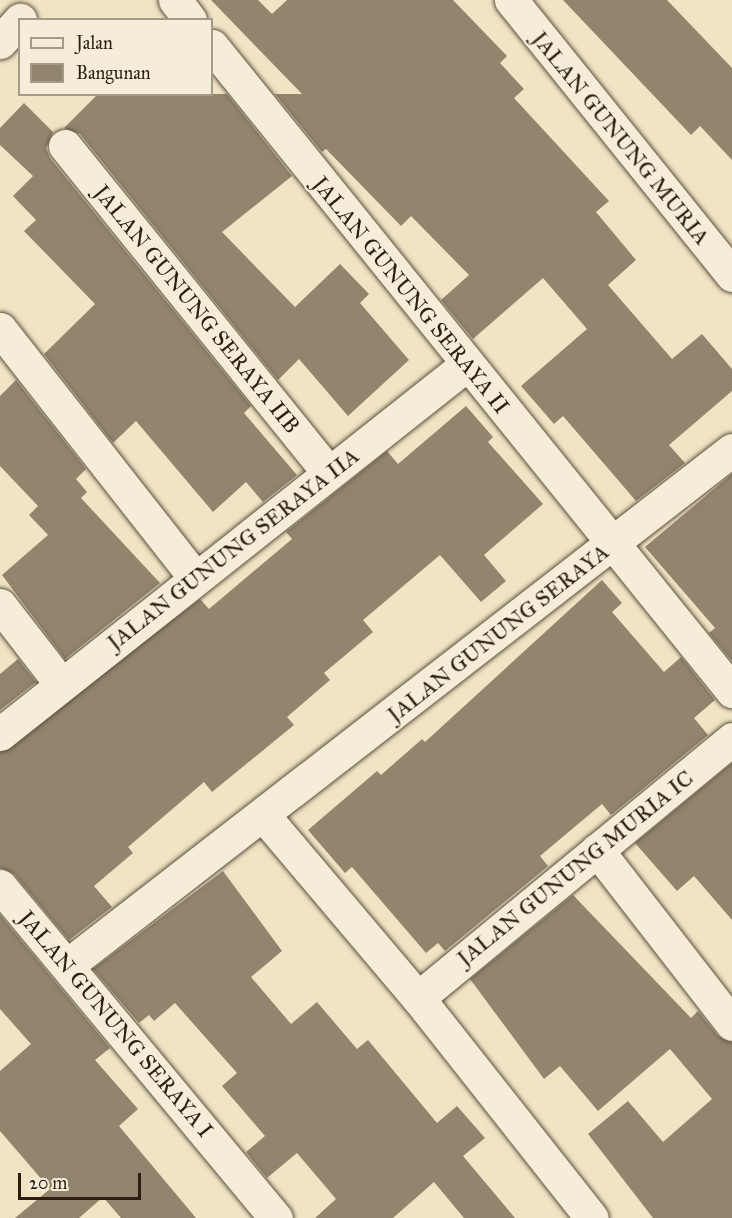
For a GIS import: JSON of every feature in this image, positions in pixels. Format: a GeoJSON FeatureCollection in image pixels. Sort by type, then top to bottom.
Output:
{"type":"FeatureCollection","features":[{"type":"Feature","properties":{"kind":"street"},"geometry":{"type":"LineString","coordinates":[[10,25],[37,0]]}},
{"type":"Feature","properties":{"kind":"street"},"geometry":{"type":"LineString","coordinates":[[175,0],[188,18]]}},
{"type":"Feature","properties":{"kind":"street","name":"JALAN GUNUNG MURIA"},"geometry":{"type":"LineString","coordinates":[[511,0],[732,275]]}},
{"type":"Feature","properties":{"kind":"street","name":"JALAN GUNUNG SERAYA II"},"geometry":{"type":"LineString","coordinates":[[213,47],[466,365],[732,691]]}},
{"type":"Feature","properties":{"kind":"street","name":"JALAN GUNUNG SERAYA IIB"},"geometry":{"type":"LineString","coordinates":[[65,146],[329,473]]}},
{"type":"Feature","properties":{"kind":"street"},"geometry":{"type":"LineString","coordinates":[[0,329],[195,578]]}},
{"type":"Feature","properties":{"kind":"street","name":"JALAN GUNUNG SERAYA IIA"},"geometry":{"type":"LineString","coordinates":[[0,734],[466,365]]}},
{"type":"Feature","properties":{"kind":"street","name":"JALAN GUNUNG SERAYA"},"geometry":{"type":"LineString","coordinates":[[69,964],[264,816],[732,450]]}},
{"type":"Feature","properties":{"kind":"street"},"geometry":{"type":"LineString","coordinates":[[0,605],[61,684]]}},
{"type":"Feature","properties":{"kind":"street","name":"JALAN GUNUNG MURIA IC"},"geometry":{"type":"LineString","coordinates":[[418,998],[732,739]]}},
{"type":"Feature","properties":{"kind":"street"},"geometry":{"type":"LineString","coordinates":[[264,816],[418,998],[592,1218]]}},
{"type":"Feature","properties":{"kind":"street"},"geometry":{"type":"LineString","coordinates":[[597,850],[732,1024]]}},
{"type":"Feature","properties":{"kind":"street","name":"JALAN GUNUNG SERAYA I"},"geometry":{"type":"LineString","coordinates":[[0,886],[69,964],[276,1218]]}},
{"type":"Feature","properties":{"kind":"building"},"geometry":{"type":"Polygon","coordinates":[[[211,0],[258,0],[272,14],[287,0],[453,0],[507,56],[500,63],[524,89],[514,98],[609,201],[596,212],[636,260],[608,285],[672,359],[702,334],[732,369],[732,391],[669,445],[685,463],[636,501],[563,416],[554,424],[521,386],[587,329],[543,278],[473,339],[441,300],[469,275],[411,216],[401,226],[326,149],[322,152],[275,94],[302,94],[211,0]]]}},
{"type":"Feature","properties":{"kind":"building"},"geometry":{"type":"Polygon","coordinates":[[[563,0],[667,0],[732,68],[732,160],[700,126],[691,135],[563,0]]]}},
{"type":"Feature","properties":{"kind":"building"},"geometry":{"type":"Polygon","coordinates":[[[227,94],[292,176],[222,232],[295,307],[340,264],[369,294],[360,303],[409,360],[348,416],[299,359],[278,380],[80,134],[64,128],[96,96],[227,94]]]}},
{"type":"Feature","properties":{"kind":"building"},"geometry":{"type":"Polygon","coordinates":[[[24,103],[53,132],[46,148],[50,158],[251,406],[244,413],[297,475],[263,502],[246,482],[213,512],[136,421],[113,443],[44,354],[95,304],[24,231],[36,220],[13,196],[33,176],[0,145],[0,128],[24,103]]]}},
{"type":"Feature","properties":{"kind":"building"},"geometry":{"type":"Polygon","coordinates":[[[16,380],[86,469],[76,479],[87,492],[81,498],[160,583],[65,659],[2,575],[48,535],[29,515],[38,506],[0,466],[0,396],[16,380]]]}},
{"type":"Feature","properties":{"kind":"building"},"geometry":{"type":"Polygon","coordinates":[[[466,406],[493,437],[488,442],[543,504],[484,555],[506,581],[481,602],[440,555],[363,620],[373,632],[324,673],[330,680],[287,717],[294,725],[212,792],[204,782],[128,847],[133,853],[94,886],[112,907],[69,940],[14,874],[0,868],[0,752],[200,599],[209,609],[292,539],[286,532],[387,451],[398,464],[466,406]]]}},
{"type":"Feature","properties":{"kind":"building"},"geometry":{"type":"Polygon","coordinates":[[[732,474],[732,661],[709,633],[715,628],[645,547],[732,474]]]}},
{"type":"Feature","properties":{"kind":"building"},"geometry":{"type":"Polygon","coordinates":[[[602,580],[622,603],[612,612],[664,672],[681,657],[715,700],[694,718],[708,735],[611,815],[602,804],[540,856],[548,866],[445,951],[438,943],[426,953],[352,867],[345,873],[308,830],[377,771],[381,775],[422,739],[425,742],[602,580]]]}},
{"type":"Feature","properties":{"kind":"building"},"geometry":{"type":"Polygon","coordinates":[[[18,659],[36,682],[0,710],[0,674],[18,659]]]}},
{"type":"Feature","properties":{"kind":"building"},"geometry":{"type":"Polygon","coordinates":[[[732,763],[732,920],[694,876],[677,891],[635,843],[732,763]]]}},
{"type":"Feature","properties":{"kind":"building"},"geometry":{"type":"Polygon","coordinates":[[[223,871],[282,951],[251,977],[291,1024],[317,1002],[357,1049],[368,1040],[437,1123],[457,1106],[485,1138],[463,1156],[515,1218],[464,1218],[434,1182],[393,1218],[315,1218],[336,1199],[297,1153],[267,1178],[246,1152],[265,1136],[222,1086],[237,1073],[175,1003],[154,1021],[149,1015],[139,1023],[93,969],[223,871]]]}},
{"type":"Feature","properties":{"kind":"building"},"geometry":{"type":"Polygon","coordinates":[[[573,895],[691,1018],[698,1011],[718,1036],[732,1042],[732,1218],[653,1218],[588,1134],[628,1101],[663,1142],[712,1099],[670,1049],[598,1111],[560,1066],[544,1079],[470,979],[573,895]]]}},
{"type":"Feature","properties":{"kind":"building"},"geometry":{"type":"Polygon","coordinates":[[[0,915],[110,1048],[95,1060],[138,1109],[119,1126],[196,1218],[121,1218],[103,1197],[79,1218],[15,1218],[50,1189],[0,1131],[0,1071],[31,1044],[0,1009],[0,915]]]}}]}
